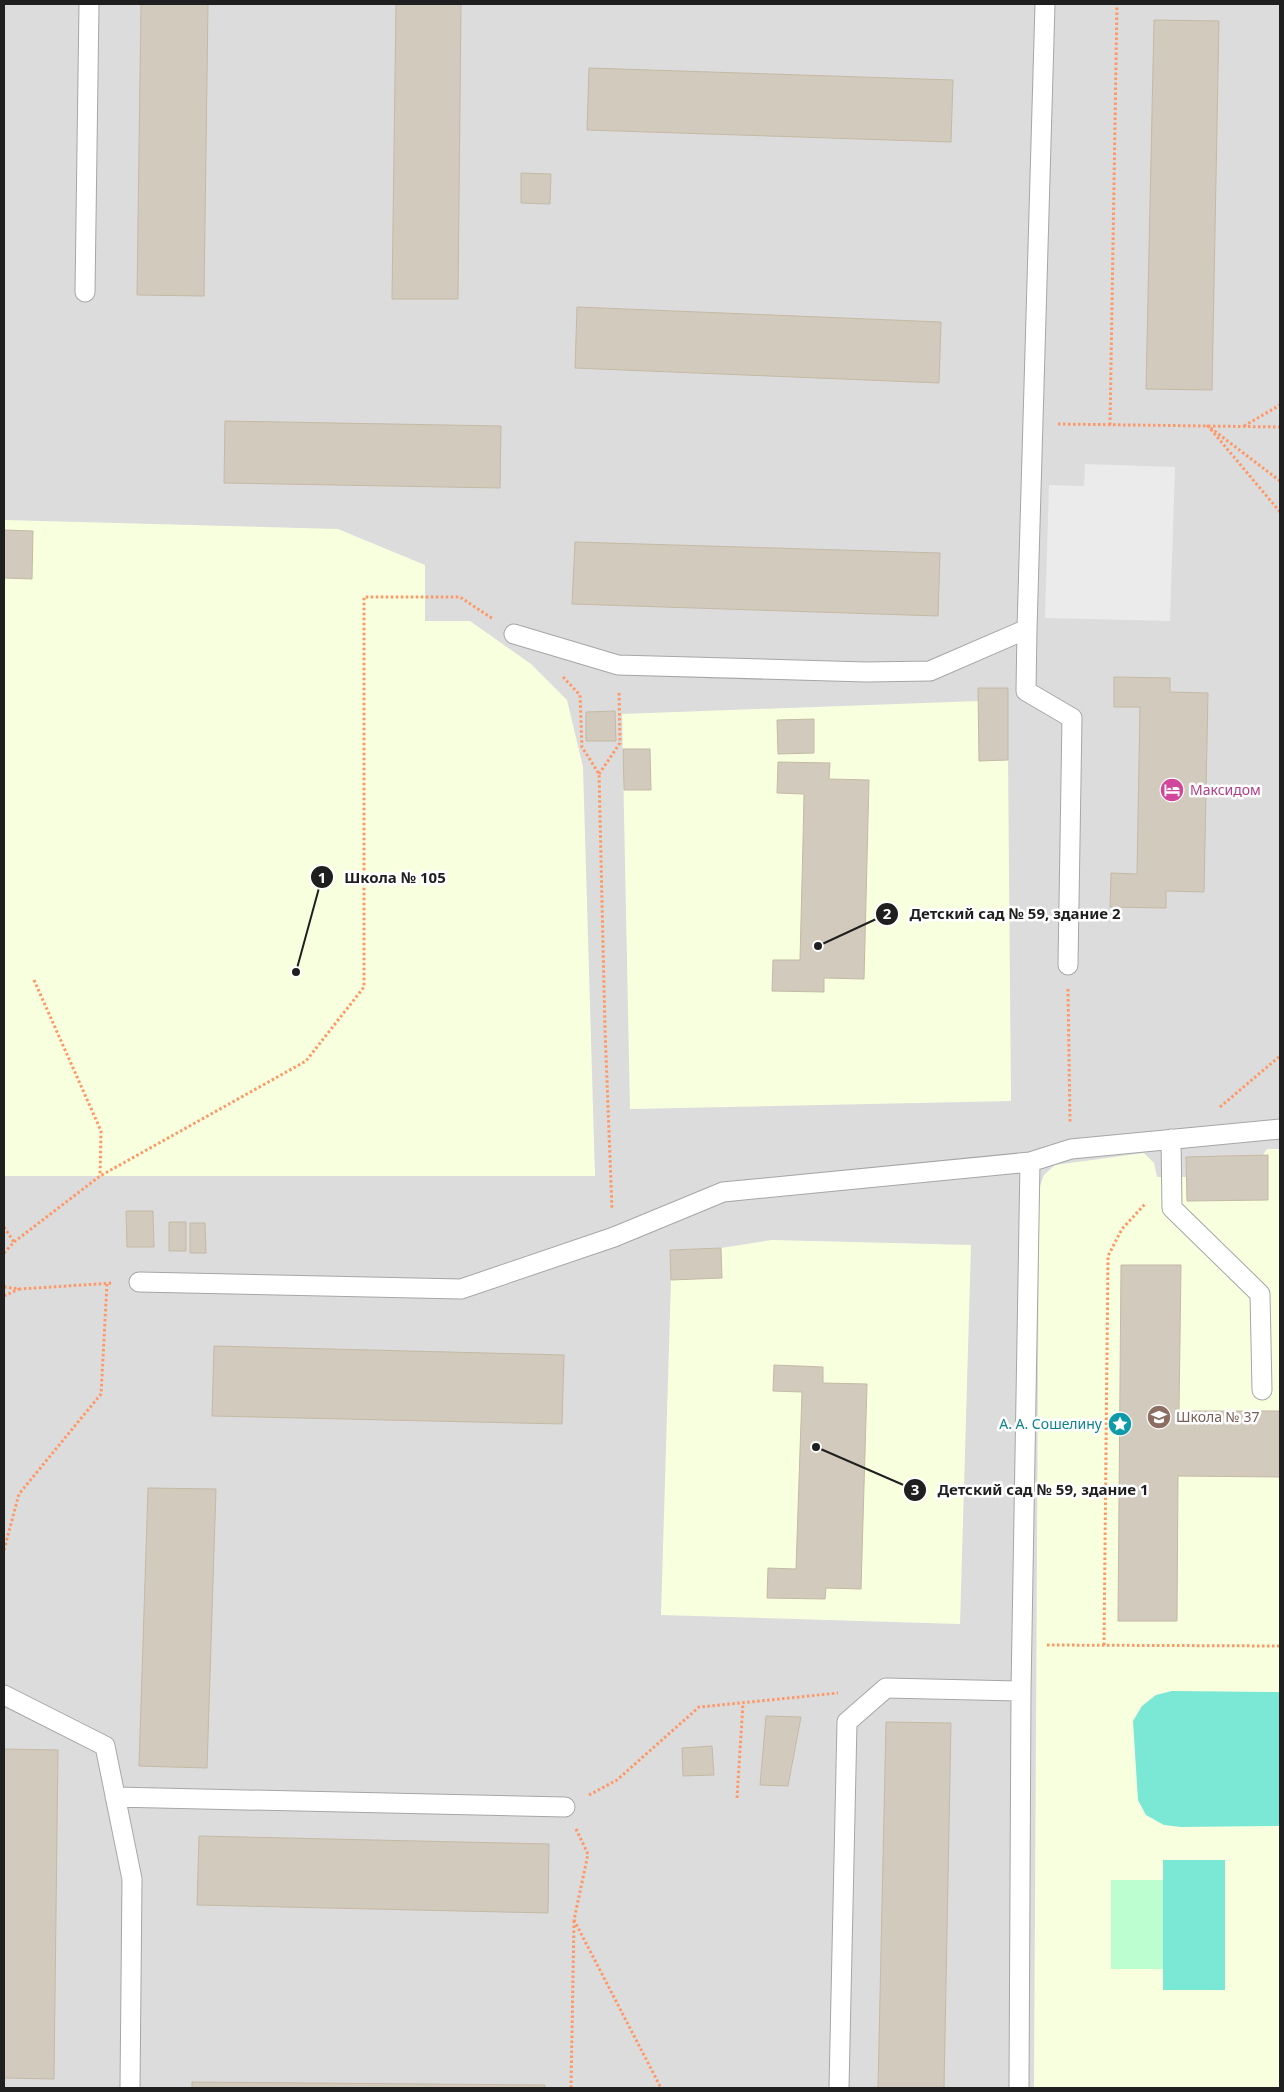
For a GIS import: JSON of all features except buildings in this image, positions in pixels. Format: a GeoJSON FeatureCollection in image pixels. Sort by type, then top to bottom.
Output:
{"type":"FeatureCollection","features":[{"type":"Feature","properties":{"kind":"lane"},"geometry":{"type":"LineString","coordinates":[[85,292],[89,4]]}},
{"type":"Feature","properties":{"kind":"lane"},"geometry":{"type":"LineString","coordinates":[[1045,4],[1026,691],[1072,718],[1068,964]]}},
{"type":"Feature","properties":{"kind":"lane"},"geometry":{"type":"LineString","coordinates":[[514,634],[618,665],[866,672],[930,671],[1027,629]]}},
{"type":"Feature","properties":{"kind":"lane"},"geometry":{"type":"LineString","coordinates":[[139,1282],[461,1289],[614,1237],[723,1192],[1030,1162],[1070,1149],[1280,1129]]}},
{"type":"Feature","properties":{"kind":"lane"},"geometry":{"type":"LineString","coordinates":[[1177,1138],[1172,1185],[1172,1208],[1260,1294],[1262,1390]]}},
{"type":"Feature","properties":{"kind":"lane"},"geometry":{"type":"LineString","coordinates":[[1019,2088],[1021,1691],[1030,1162]]}},
{"type":"Feature","properties":{"kind":"lane"},"geometry":{"type":"LineString","coordinates":[[839,2088],[846,1722],[886,1688],[1021,1691]]}},
{"type":"Feature","properties":{"kind":"lane"},"geometry":{"type":"LineString","coordinates":[[4,1695],[105,1746],[132,1879],[130,2088]]}},
{"type":"Feature","properties":{"kind":"lane"},"geometry":{"type":"LineString","coordinates":[[115,1796],[565,1807]]}},
{"type":"Feature","properties":{"kind":"path"},"geometry":{"type":"LineString","coordinates":[[1110,425],[1117,4]]}},
{"type":"Feature","properties":{"kind":"path"},"geometry":{"type":"LineString","coordinates":[[1242,427],[1280,405]]}},
{"type":"Feature","properties":{"kind":"path"},"geometry":{"type":"LineString","coordinates":[[1033,424],[1280,427]]}},
{"type":"Feature","properties":{"kind":"path"},"geometry":{"type":"LineString","coordinates":[[1208,426],[1280,481]]}},
{"type":"Feature","properties":{"kind":"path"},"geometry":{"type":"LineString","coordinates":[[1208,426],[1280,512]]}},
{"type":"Feature","properties":{"kind":"path"},"geometry":{"type":"LineString","coordinates":[[4,1253],[14,1242],[100,1176],[306,1061],[364,986],[364,598],[460,597],[514,634]]}},
{"type":"Feature","properties":{"kind":"path"},"geometry":{"type":"LineString","coordinates":[[599,774],[620,743],[618,665]]}},
{"type":"Feature","properties":{"kind":"path"},"geometry":{"type":"LineString","coordinates":[[560,674],[580,695],[582,747],[599,774],[605,1029],[614,1237]]}},
{"type":"Feature","properties":{"kind":"path"},"geometry":{"type":"LineString","coordinates":[[1068,964],[1070,1149]]}},
{"type":"Feature","properties":{"kind":"path"},"geometry":{"type":"LineString","coordinates":[[34,980],[101,1131],[100,1176]]}},
{"type":"Feature","properties":{"kind":"path"},"geometry":{"type":"LineString","coordinates":[[1177,1138],[1280,1056]]}},
{"type":"Feature","properties":{"kind":"path"},"geometry":{"type":"LineString","coordinates":[[1104,1645],[1108,1256],[1122,1229],[1145,1204],[1172,1185]]}},
{"type":"Feature","properties":{"kind":"path"},"geometry":{"type":"LineString","coordinates":[[4,1227],[14,1242]]}},
{"type":"Feature","properties":{"kind":"path"},"geometry":{"type":"LineString","coordinates":[[4,1286],[20,1289],[139,1282]]}},
{"type":"Feature","properties":{"kind":"path"},"geometry":{"type":"LineString","coordinates":[[4,1550],[19,1494],[100,1394],[106,1284]]}},
{"type":"Feature","properties":{"kind":"path"},"geometry":{"type":"LineString","coordinates":[[4,1296],[20,1289]]}},
{"type":"Feature","properties":{"kind":"path"},"geometry":{"type":"LineString","coordinates":[[1046,1645],[1280,1646]]}},
{"type":"Feature","properties":{"kind":"path"},"geometry":{"type":"LineString","coordinates":[[571,2088],[574,1920],[588,1854],[565,1807],[617,1780],[699,1708],[886,1688]]}},
{"type":"Feature","properties":{"kind":"path"},"geometry":{"type":"LineString","coordinates":[[737,1798],[743,1703]]}},
{"type":"Feature","properties":{"kind":"path"},"geometry":{"type":"LineString","coordinates":[[574,1920],[661,2088]]}},
{"type":"Feature","properties":{"kind":"shaded area"},"geometry":{"type":"Polygon","coordinates":[[[4,4],[1280,4],[1280,2088],[4,2088],[4,4]]]}},
{"type":"Feature","properties":{"kind":"shaded area"},"geometry":{"type":"Polygon","coordinates":[[[1085,464],[1175,467],[1170,621],[1045,618],[1049,485],[1084,486],[1085,464]]]}},
{"type":"Feature","properties":{"kind":"shaded area"},"geometry":{"type":"Polygon","coordinates":[[[4,520],[338,529],[425,565],[425,621],[470,621],[531,664],[567,700],[583,767],[595,1176],[4,1176],[4,520]]]}},
{"type":"Feature","properties":{"kind":"shaded area"},"geometry":{"type":"Polygon","coordinates":[[[978,701],[979,760],[1008,760],[1011,1101],[630,1109],[622,714],[978,701]]]}},
{"type":"Feature","properties":{"kind":"shaded area","name":"Школа № 37"},"geometry":{"type":"Polygon","coordinates":[[[1267,1149],[1280,1149],[1280,2088],[1034,2088],[1039,1189],[1044,1175],[1055,1165],[1144,1153],[1154,1163],[1157,1177],[1186,1177],[1186,1157],[1262,1156],[1267,1149]]]}},
{"type":"Feature","properties":{"kind":"shaded area"},"geometry":{"type":"Polygon","coordinates":[[[772,1240],[971,1245],[960,1624],[661,1615],[671,1280],[670,1250],[721,1248],[772,1240]]]}},
{"type":"Feature","properties":{"kind":"shaded area"},"geometry":{"type":"Polygon","coordinates":[[[1172,1691],[1280,1692],[1280,1826],[1181,1827],[1164,1825],[1146,1815],[1138,1800],[1133,1721],[1142,1706],[1156,1695],[1172,1691]]]}},
{"type":"Feature","properties":{"kind":"shaded area"},"geometry":{"type":"Polygon","coordinates":[[[1163,1860],[1225,1860],[1225,1990],[1163,1990],[1163,1860]]]}},
{"type":"Feature","properties":{"kind":"green space"},"geometry":{"type":"Polygon","coordinates":[[[1111,1880],[1163,1880],[1163,1969],[1111,1969],[1111,1880]]]}},
{"type":"Feature","properties":{"kind":"place","name":"Максидом"},"geometry":{"type":"Point","coordinates":[1172,790]}},
{"type":"Feature","properties":{"kind":"place","name":"Детский сад № 59, здание 2"},"geometry":{"type":"Point","coordinates":[818,946]}},
{"type":"Feature","properties":{"kind":"place","name":"Школа № 105"},"geometry":{"type":"Point","coordinates":[296,972]}},
{"type":"Feature","properties":{"kind":"place","name":"Школа № 37"},"geometry":{"type":"Point","coordinates":[1159,1417]}},
{"type":"Feature","properties":{"kind":"place","name":"А. А. Сошелину"},"geometry":{"type":"Point","coordinates":[1120,1424]}},
{"type":"Feature","properties":{"kind":"place","name":"Детский сад № 59, здание 1"},"geometry":{"type":"Point","coordinates":[816,1447]}}]}
